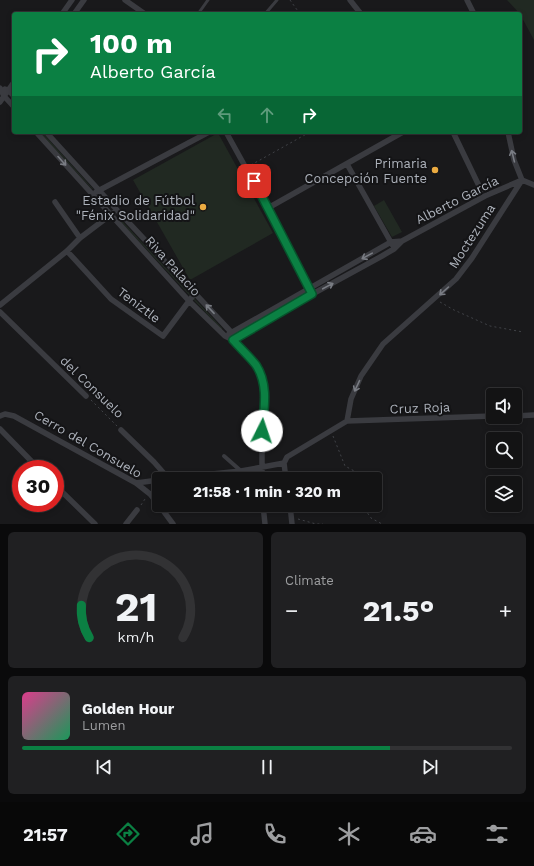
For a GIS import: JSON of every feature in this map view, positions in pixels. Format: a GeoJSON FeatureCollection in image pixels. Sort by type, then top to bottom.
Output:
{"type":"FeatureCollection","features":[{"type":"Feature","properties":{"kind":"street"},"geometry":{"type":"LineString","coordinates":[[63,12],[72,0]]}},
{"type":"Feature","properties":{"kind":"street"},"geometry":{"type":"LineString","coordinates":[[76,12],[84,0]]}},
{"type":"Feature","properties":{"kind":"street"},"geometry":{"type":"LineString","coordinates":[[125,0],[142,12]]}},
{"type":"Feature","properties":{"kind":"street"},"geometry":{"type":"LineString","coordinates":[[350,0],[359,12]]}},
{"type":"Feature","properties":{"kind":"street"},"geometry":{"type":"LineString","coordinates":[[467,0],[473,12]]}},
{"type":"Feature","properties":{"kind":"street"},"geometry":{"type":"LineString","coordinates":[[0,87],[12,93]]}},
{"type":"Feature","properties":{"kind":"street"},"geometry":{"type":"LineString","coordinates":[[0,87],[4,96],[12,105]]}},
{"type":"Feature","properties":{"kind":"street"},"geometry":{"type":"LineString","coordinates":[[0,102],[4,96],[12,93]]}},
{"type":"Feature","properties":{"kind":"street"},"geometry":{"type":"LineString","coordinates":[[8,101],[12,93]]}},
{"type":"Feature","properties":{"kind":"street","name":"Riva Palacio"},"geometry":{"type":"LineString","coordinates":[[38,134],[189,301],[225,336],[233,340],[256,365],[262,377],[265,390],[261,472]]}},
{"type":"Feature","properties":{"kind":"street","name":"Riva Palacio"},"geometry":{"type":"LineString","coordinates":[[48,134],[232,332]]}},
{"type":"Feature","properties":{"kind":"street"},"geometry":{"type":"LineString","coordinates":[[92,194],[205,134]]}},
{"type":"Feature","properties":{"kind":"street"},"geometry":{"type":"LineString","coordinates":[[227,134],[268,208],[312,294]]}},
{"type":"Feature","properties":{"kind":"street"},"geometry":{"type":"LineString","coordinates":[[268,208],[400,134]]}},
{"type":"Feature","properties":{"kind":"street"},"geometry":{"type":"LineString","coordinates":[[454,134],[481,190]]}},
{"type":"Feature","properties":{"kind":"street"},"geometry":{"type":"LineString","coordinates":[[508,134],[514,160],[522,180],[534,185]]}},
{"type":"Feature","properties":{"kind":"street"},"geometry":{"type":"LineString","coordinates":[[347,164],[394,249]]}},
{"type":"Feature","properties":{"kind":"street","name":"Alberto García"},"geometry":{"type":"LineString","coordinates":[[233,340],[394,249],[402,241],[484,196],[522,180]]}},
{"type":"Feature","properties":{"kind":"street","name":"Moctezuma"},"geometry":{"type":"LineString","coordinates":[[347,421],[351,399],[361,376],[383,344],[456,279],[472,258],[522,180]]}},
{"type":"Feature","properties":{"kind":"street"},"geometry":{"type":"LineString","coordinates":[[55,202],[80,238]]}},
{"type":"Feature","properties":{"kind":"street"},"geometry":{"type":"LineString","coordinates":[[0,305],[67,251],[80,238],[117,210]]}},
{"type":"Feature","properties":{"kind":"street","name":"Alberto García"},"geometry":{"type":"LineString","coordinates":[[225,336],[391,242],[402,241]]}},
{"type":"Feature","properties":{"kind":"street","name":"Teniztle"},"geometry":{"type":"LineString","coordinates":[[67,251],[111,298],[163,336],[195,293]]}},
{"type":"Feature","properties":{"kind":"street","name":"del Consuelo"},"geometry":{"type":"LineString","coordinates":[[0,312],[86,396]]}},
{"type":"Feature","properties":{"kind":"street"},"geometry":{"type":"LineString","coordinates":[[232,332],[233,340]]}},
{"type":"Feature","properties":{"kind":"street","name":"Cerro del Consuelo"},"geometry":{"type":"LineString","coordinates":[[0,416],[5,414],[14,416],[136,483],[152,496]]}},
{"type":"Feature","properties":{"kind":"street"},"geometry":{"type":"LineString","coordinates":[[522,416],[534,415]]}},
{"type":"Feature","properties":{"kind":"street","name":"Cruz Roja"},"geometry":{"type":"LineString","coordinates":[[347,421],[486,416]]}},
{"type":"Feature","properties":{"kind":"street"},"geometry":{"type":"LineString","coordinates":[[285,472],[284,463],[287,457],[347,421]]}},
{"type":"Feature","properties":{"kind":"street"},"geometry":{"type":"LineString","coordinates":[[0,429],[31,460]]}},
{"type":"Feature","properties":{"kind":"street","name":"del Consuelo"},"geometry":{"type":"LineString","coordinates":[[121,430],[154,462],[160,472]]}},
{"type":"Feature","properties":{"kind":"street"},"geometry":{"type":"LineString","coordinates":[[224,456],[241,471]]}},
{"type":"Feature","properties":{"kind":"street"},"geometry":{"type":"LineString","coordinates":[[232,472],[284,463]]}},
{"type":"Feature","properties":{"kind":"street"},"geometry":{"type":"LineString","coordinates":[[136,483],[152,481]]}},
{"type":"Feature","properties":{"kind":"street"},"geometry":{"type":"LineString","coordinates":[[64,494],[95,524]]}},
{"type":"Feature","properties":{"kind":"street"},"geometry":{"type":"LineString","coordinates":[[126,524],[137,510]]}},
{"type":"Feature","properties":{"kind":"street","name":"Cerro del Consuelo"},"geometry":{"type":"LineString","coordinates":[[164,512],[173,524]]}},
{"type":"Feature","properties":{"kind":"street"},"geometry":{"type":"LineString","coordinates":[[264,512],[265,524]]}},
{"type":"Feature","properties":{"kind":"lane"},"geometry":{"type":"LineString","coordinates":[[199,12],[208,0]]}},
{"type":"Feature","properties":{"kind":"lane"},"geometry":{"type":"LineString","coordinates":[[268,12],[277,0]]}},
{"type":"Feature","properties":{"kind":"path"},"geometry":{"type":"LineString","coordinates":[[290,0],[299,12]]}},
{"type":"Feature","properties":{"kind":"path"},"geometry":{"type":"LineString","coordinates":[[246,167],[306,134]]}},
{"type":"Feature","properties":{"kind":"path"},"geometry":{"type":"LineString","coordinates":[[435,299],[454,310],[490,326],[523,332]]}},
{"type":"Feature","properties":{"kind":"path","name":"del Consuelo"},"geometry":{"type":"LineString","coordinates":[[86,396],[121,430]]}},
{"type":"Feature","properties":{"kind":"path"},"geometry":{"type":"LineString","coordinates":[[330,431],[345,466],[356,472]]}},
{"type":"Feature","properties":{"kind":"path"},"geometry":{"type":"LineString","coordinates":[[137,510],[150,494]]}},
{"type":"Feature","properties":{"kind":"path"},"geometry":{"type":"LineString","coordinates":[[367,512],[371,518],[382,524]]}},
{"type":"Feature","properties":{"kind":"path"},"geometry":{"type":"LineString","coordinates":[[292,521],[323,524]]}},
{"type":"Feature","properties":{"kind":"shaded area"},"geometry":{"type":"Polygon","coordinates":[[[507,0],[534,0],[534,40],[522,18],[522,12],[518,12],[507,0]]]}},
{"type":"Feature","properties":{"kind":"shaded area"},"geometry":{"type":"Polygon","coordinates":[[[41,134],[44,134],[92,189],[41,134]]]}},
{"type":"Feature","properties":{"kind":"shaded area","name":"Estadio de Fútbol \"Fénix Solidaridad\""},"geometry":{"type":"Polygon","coordinates":[[[219,134],[273,233],[190,280],[133,180],[219,134]]]}},
{"type":"Feature","properties":{"kind":"shaded area"},"geometry":{"type":"Polygon","coordinates":[[[384,200],[402,232],[392,237],[374,206],[384,200]]]}},
{"type":"Feature","properties":{"kind":"shaded area"},"geometry":{"type":"Polygon","coordinates":[[[121,222],[123,222],[222,329],[221,329],[121,222]]]}},
{"type":"Feature","properties":{"kind":"place","name":"Primaria Concepción Fuente"},"geometry":{"type":"Point","coordinates":[435,170]}},
{"type":"Feature","properties":{"kind":"place","name":"Estadio de Fútbol \"Fénix Solidaridad\""},"geometry":{"type":"Point","coordinates":[203,207]}},
{"type":"Feature","properties":{"kind":"route"},"geometry":{"type":"LineString","coordinates":[[254,181],[312,294],[233,340],[256,365],[262,377],[265,390],[262,431]]}}]}
